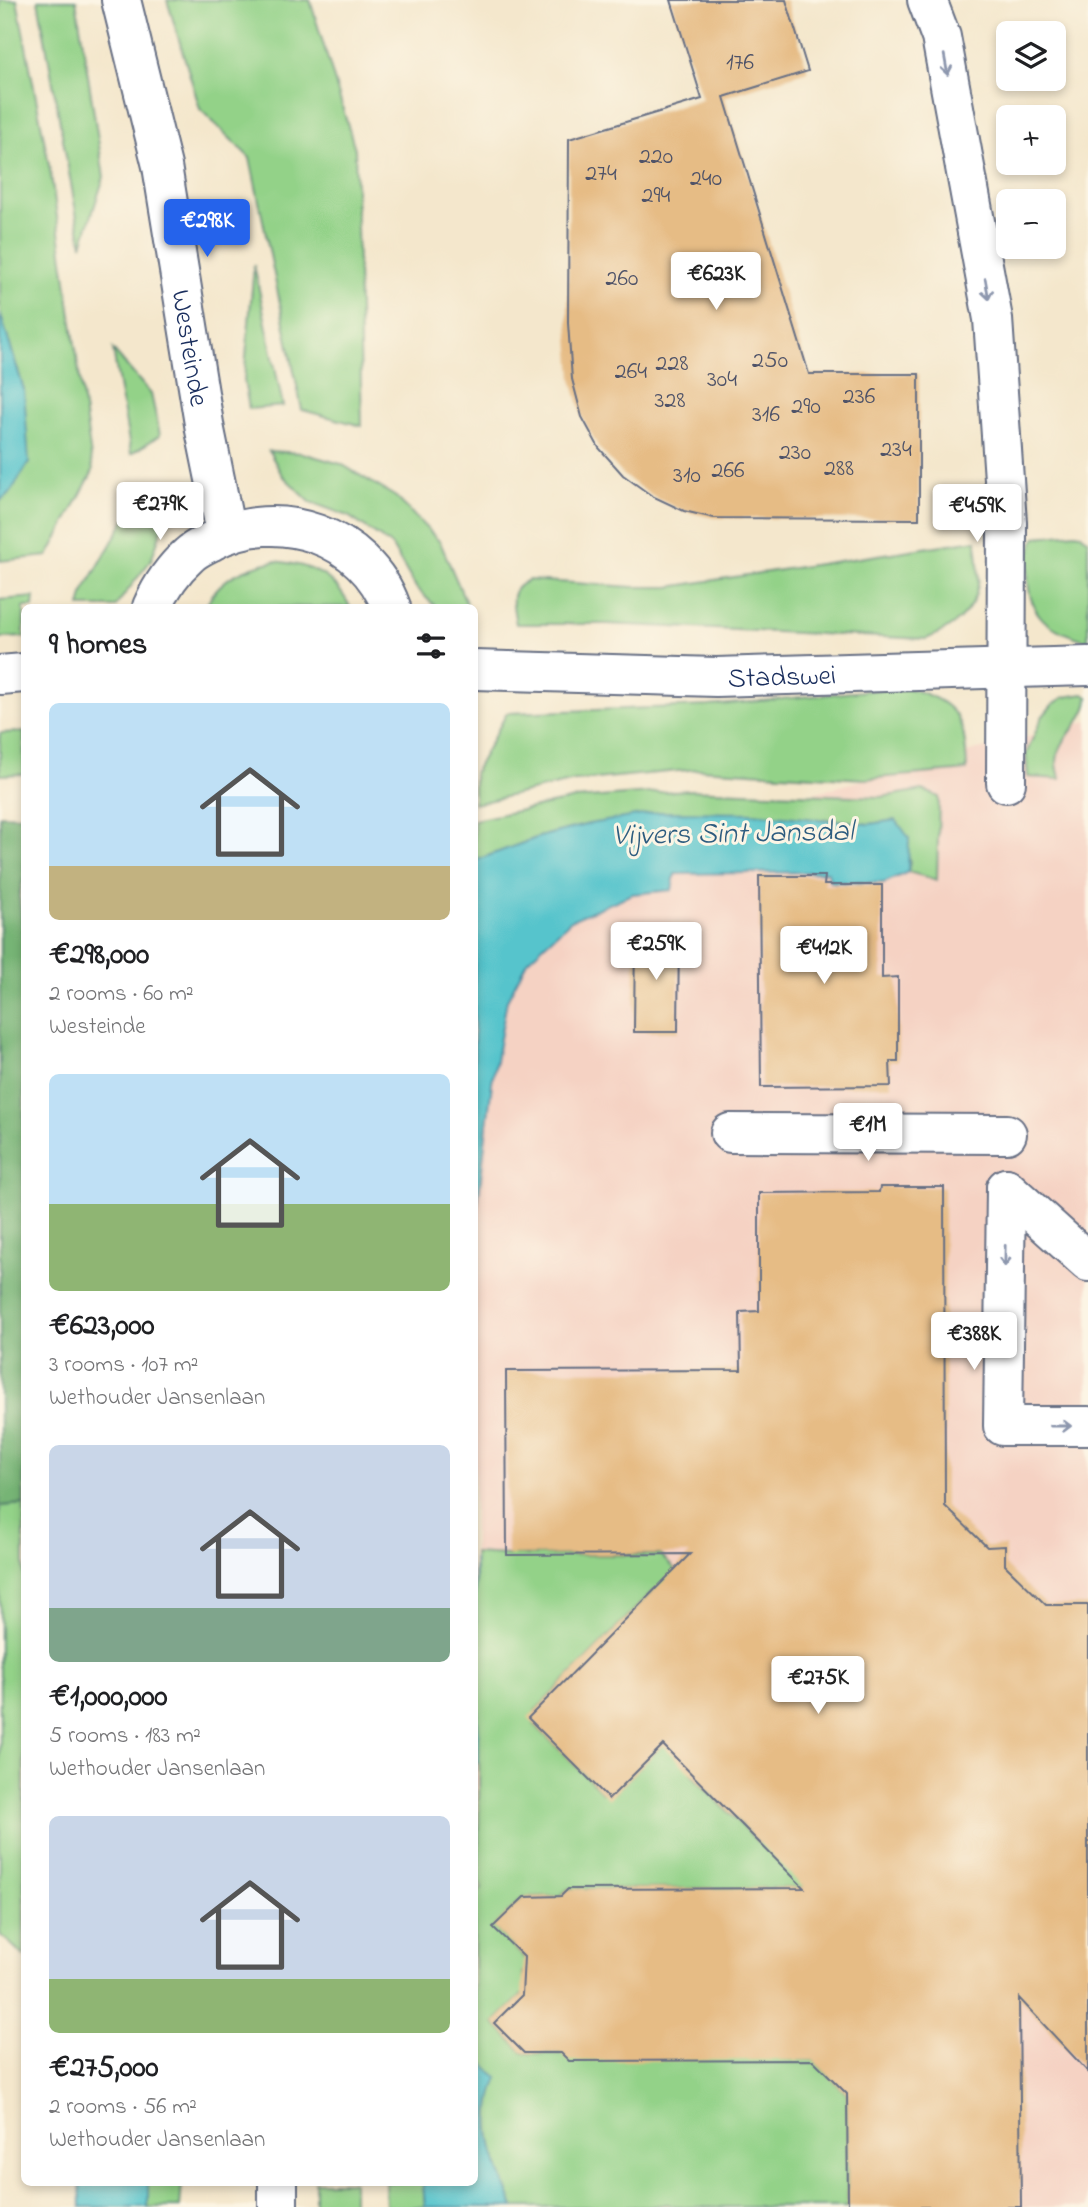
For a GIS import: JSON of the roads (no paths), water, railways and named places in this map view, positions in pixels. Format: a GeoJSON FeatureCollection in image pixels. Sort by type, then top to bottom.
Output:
{"type":"FeatureCollection","features":[{"type":"Feature","properties":{"kind":"street","name":"Westeinde"},"geometry":{"type":"LineString","coordinates":[[121,0],[162,166],[205,430],[226,533]]}},
{"type":"Feature","properties":{"kind":"street"},"geometry":{"type":"LineString","coordinates":[[927,0],[941,37],[993,319],[1007,523],[1006,783]]}},
{"type":"Feature","properties":{"kind":"street"},"geometry":{"type":"LineString","coordinates":[[153,604],[163,583],[191,553],[226,533],[263,525],[301,528],[336,541],[365,565],[387,595],[390,604]]}},
{"type":"Feature","properties":{"kind":"street","name":"Stadswei"},"geometry":{"type":"LineString","coordinates":[[478,670],[716,677],[1088,666]]}},
{"type":"Feature","properties":{"kind":"street"},"geometry":{"type":"LineString","coordinates":[[0,675],[21,673]]}},
{"type":"Feature","properties":{"kind":"street"},"geometry":{"type":"LineString","coordinates":[[730,1133],[1007,1133]]}},
{"type":"Feature","properties":{"kind":"street"},"geometry":{"type":"LineString","coordinates":[[1088,1262],[1006,1188],[1003,1426],[1088,1426]]}},
{"type":"Feature","properties":{"kind":"street"},"geometry":{"type":"LineString","coordinates":[[278,2186],[278,2207]]}},
{"type":"Feature","properties":{"kind":"water"},"geometry":{"type":"Polygon","coordinates":[[[0,313],[24,390],[29,463],[11,491],[0,501],[0,313]]]}},
{"type":"Feature","properties":{"kind":"water","name":"Vijvers Sint Jansdal"},"geometry":{"type":"Polygon","coordinates":[[[659,812],[751,813],[869,824],[896,820],[909,838],[908,872],[884,883],[830,882],[828,872],[675,874],[672,890],[632,894],[571,920],[527,961],[507,1000],[492,1083],[478,1203],[478,860],[539,837],[589,824],[659,812]]]}},
{"type":"Feature","properties":{"kind":"water"},"geometry":{"type":"Polygon","coordinates":[[[478,2058],[498,2078],[492,2095],[490,2128],[496,2159],[514,2207],[425,2207],[423,2186],[478,2186],[478,2058]]]}},
{"type":"Feature","properties":{"kind":"water"},"geometry":{"type":"Polygon","coordinates":[[[80,2186],[148,2186],[148,2207],[81,2207],[80,2186]]]}}]}
